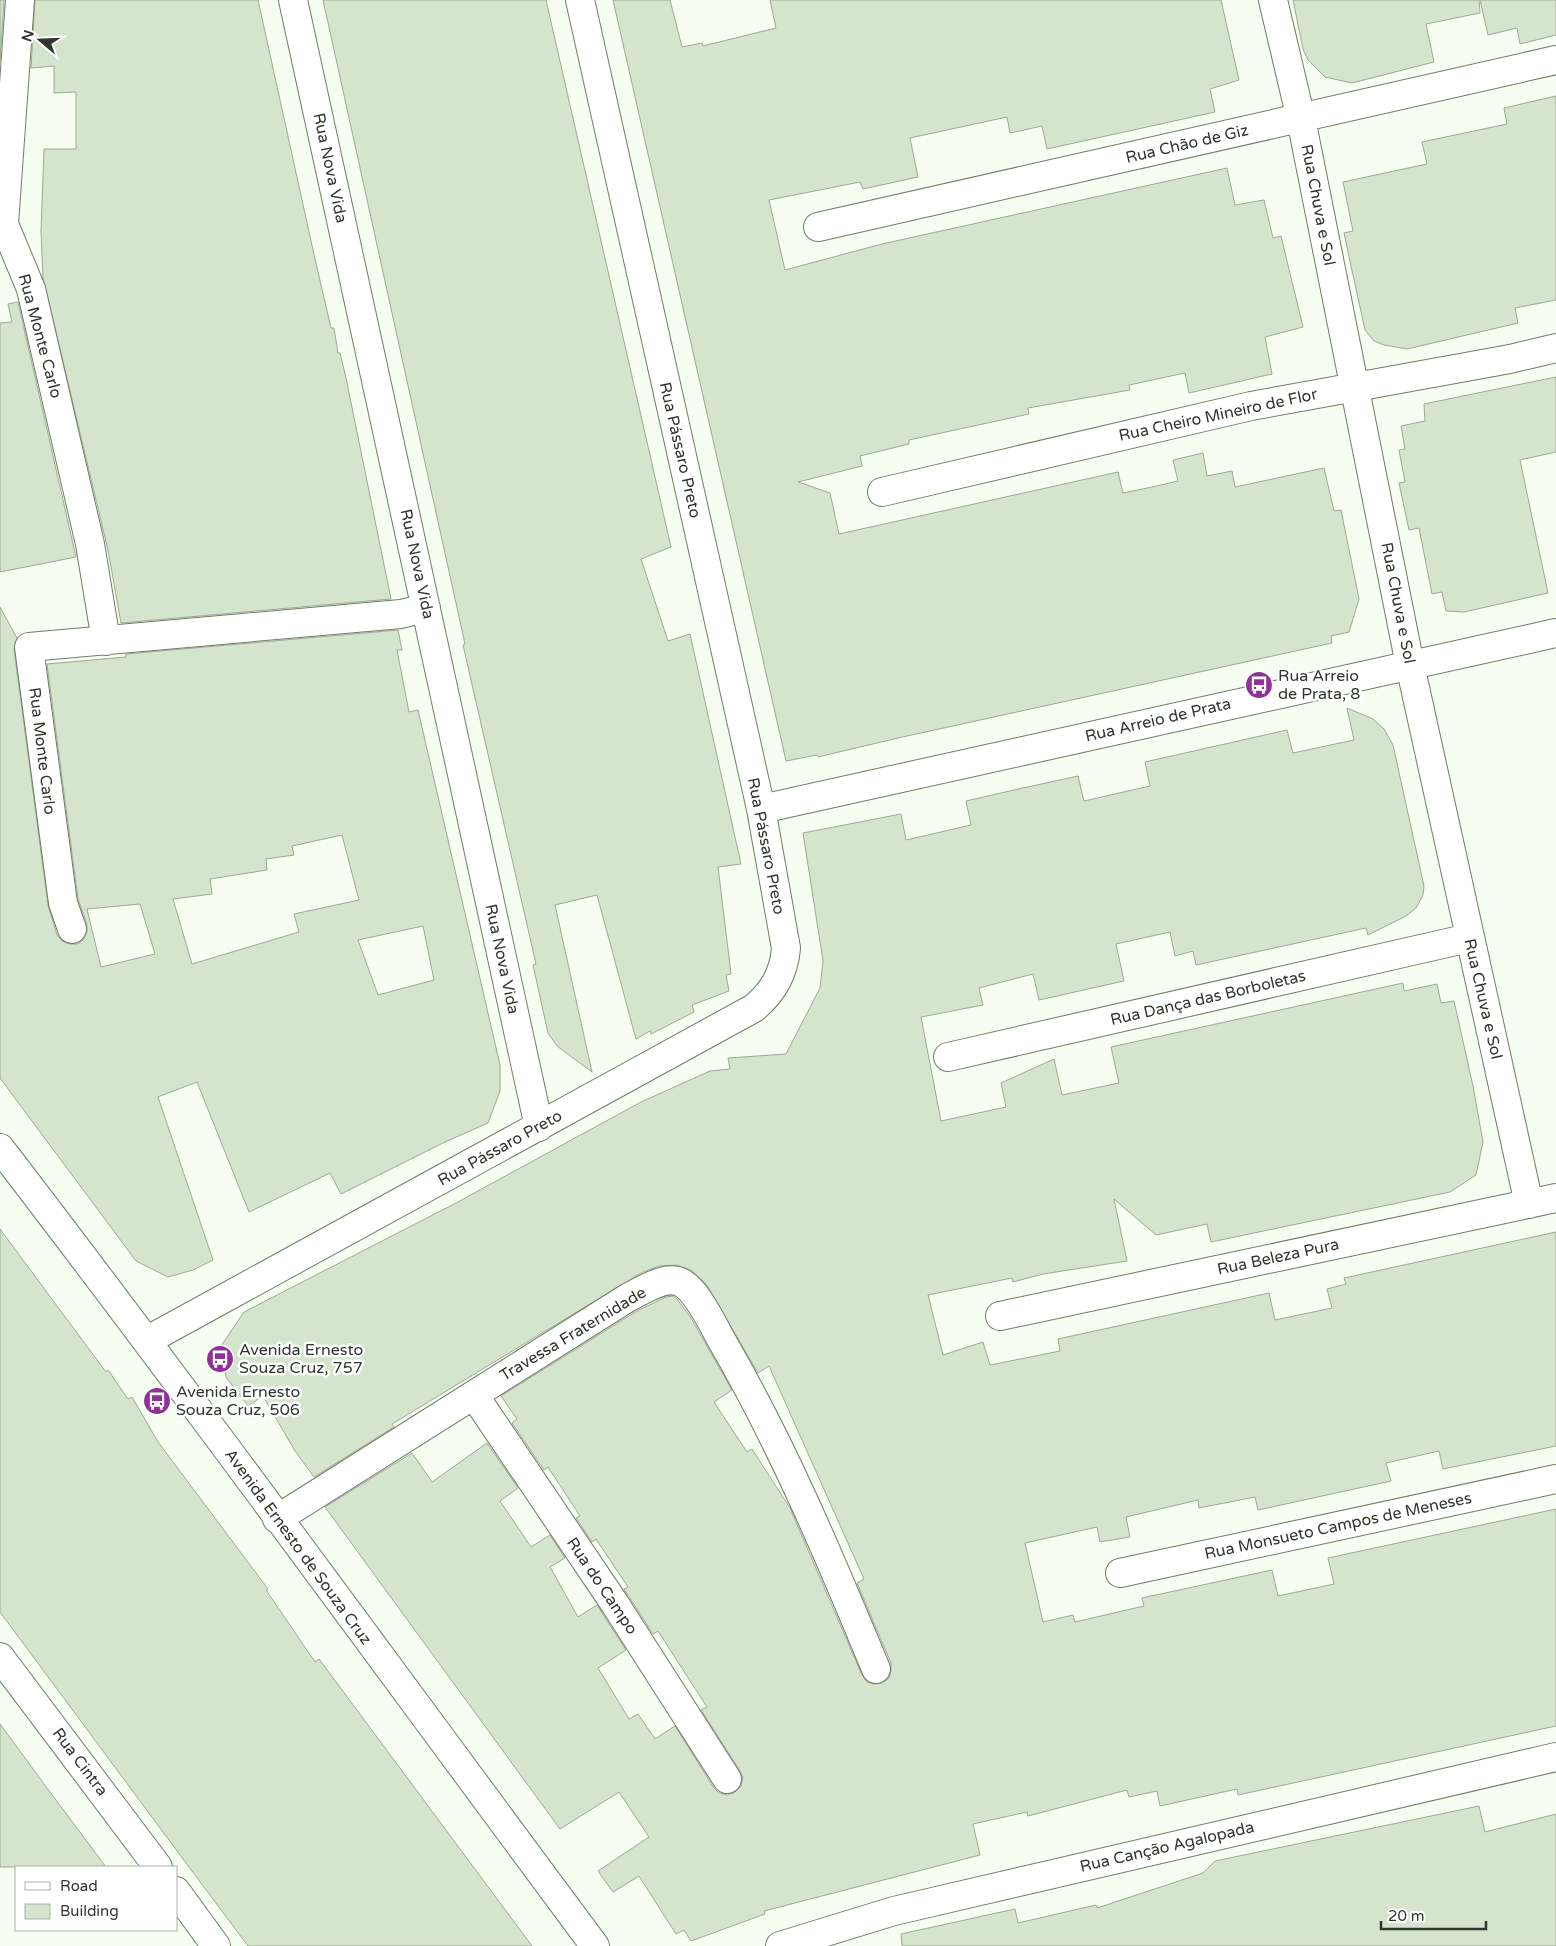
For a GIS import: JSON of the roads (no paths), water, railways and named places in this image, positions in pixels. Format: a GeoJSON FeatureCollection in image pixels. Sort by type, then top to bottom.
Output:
{"type":"FeatureCollection","features":[{"type":"Feature","properties":{"kind":"street","name":"Rua Monte Carlo"},"geometry":{"type":"LineString","coordinates":[[20,0],[4,224],[31,289],[90,544],[106,640]]}},
{"type":"Feature","properties":{"kind":"street","name":"Rua Nova Vida"},"geometry":{"type":"LineString","coordinates":[[293,0],[539,1127]]}},
{"type":"Feature","properties":{"kind":"street","name":"Rua Pássaro Preto"},"geometry":{"type":"LineString","coordinates":[[148,1340],[754,1008],[774,987],[785,962],[786,948],[761,808],[580,0]]}},
{"type":"Feature","properties":{"kind":"street","name":"Rua Chuva e Sol"},"geometry":{"type":"LineString","coordinates":[[1273,0],[1301,119],[1410,665],[1529,1204]]}},
{"type":"Feature","properties":{"kind":"street","name":"Rua Chão de Giz"},"geometry":{"type":"LineString","coordinates":[[818,227],[1556,60]]}},
{"type":"Feature","properties":{"kind":"street","name":"Rua Cheiro Mineiro de Flor"},"geometry":{"type":"LineString","coordinates":[[882,492],[1251,406],[1510,359],[1556,348]]}},
{"type":"Feature","properties":{"kind":"street","name":"Rua Monte Carlo"},"geometry":{"type":"LineString","coordinates":[[72,929],[62,903],[29,647],[401,614],[426,608]]}},
{"type":"Feature","properties":{"kind":"street","name":"Rua Arreio de Prata"},"geometry":{"type":"LineString","coordinates":[[761,808],[1556,633]]}},
{"type":"Feature","properties":{"kind":"street","name":"Rua Dança das Borboletas"},"geometry":{"type":"LineString","coordinates":[[948,1057],[1469,938]]}},
{"type":"Feature","properties":{"kind":"street","name":"Avenida Ernesto de Souza Cruz"},"geometry":{"type":"LineString","coordinates":[[0,1148],[148,1340],[277,1519],[595,1946]]}},
{"type":"Feature","properties":{"kind":"street","name":"Rua Beleza Pura"},"geometry":{"type":"LineString","coordinates":[[1000,1316],[1556,1198]]}},
{"type":"Feature","properties":{"kind":"street","name":"Travessa Fraternidade"},"geometry":{"type":"LineString","coordinates":[[277,1519],[629,1297],[667,1280],[683,1283],[702,1306],[753,1394],[816,1526],[876,1670]]}},
{"type":"Feature","properties":{"kind":"street","name":"Rua do Campo"},"geometry":{"type":"LineString","coordinates":[[474,1395],[615,1604],[727,1779]]}},
{"type":"Feature","properties":{"kind":"street","name":"Rua Monsueto Campos de Meneses"},"geometry":{"type":"LineString","coordinates":[[1120,1573],[1556,1479]]}},
{"type":"Feature","properties":{"kind":"street","name":"Rua Cintra"},"geometry":{"type":"LineString","coordinates":[[0,1658],[157,1866]]}},
{"type":"Feature","properties":{"kind":"street","name":"Rua Canção Agalopada"},"geometry":{"type":"LineString","coordinates":[[780,1946],[894,1911],[1556,1757]]}},
{"type":"Feature","properties":{"kind":"street"},"geometry":{"type":"LineString","coordinates":[[178,1895],[216,1946]]}},
{"type":"Feature","properties":{"kind":"place","name":"Rua Arreio de Prata, 8"},"geometry":{"type":"Point","coordinates":[1259,685]}},
{"type":"Feature","properties":{"kind":"place","name":"Avenida Ernesto Souza Cruz, 757"},"geometry":{"type":"Point","coordinates":[220,1359]}},
{"type":"Feature","properties":{"kind":"place","name":"Avenida Ernesto Souza Cruz, 506"},"geometry":{"type":"Point","coordinates":[157,1401]}}]}
